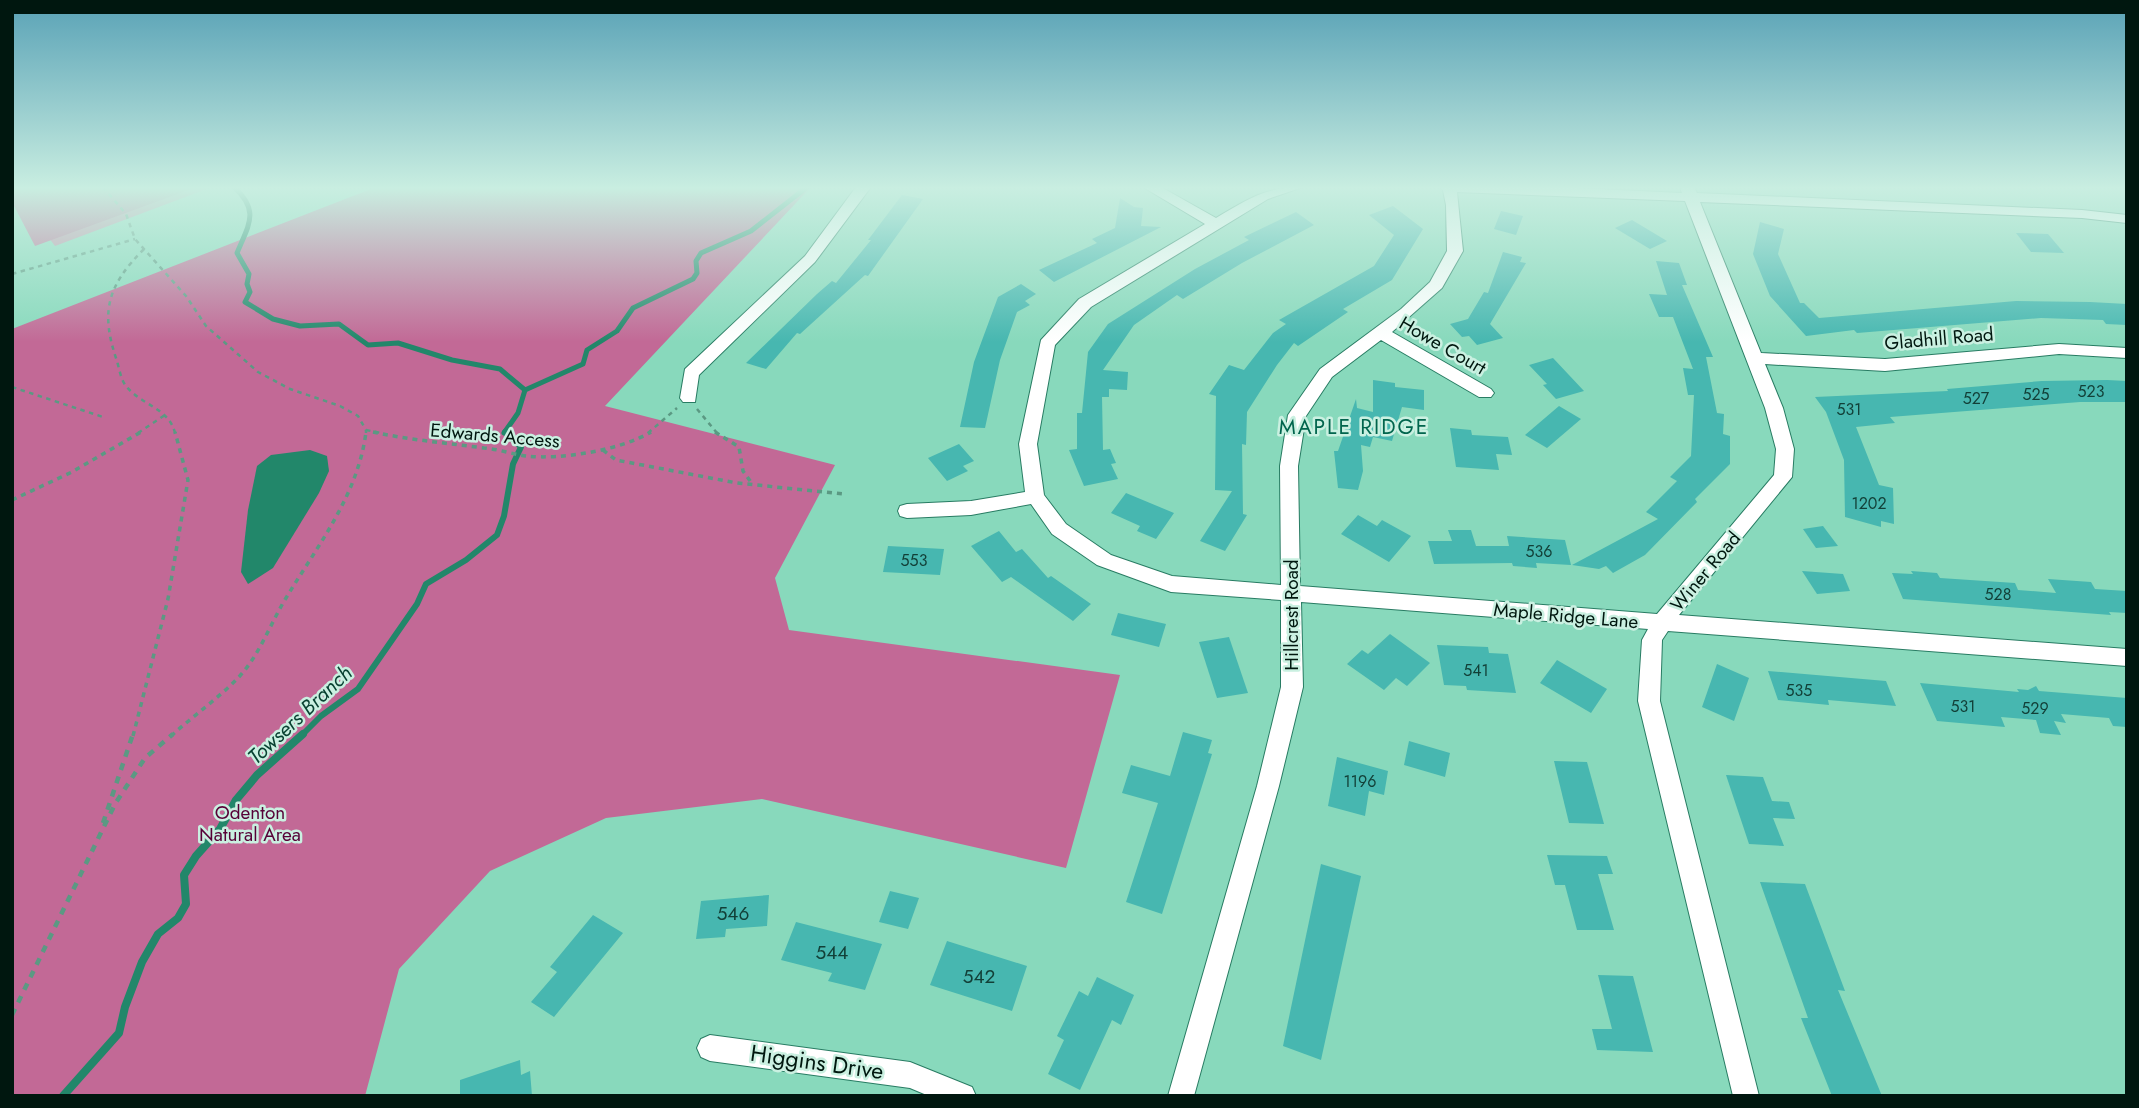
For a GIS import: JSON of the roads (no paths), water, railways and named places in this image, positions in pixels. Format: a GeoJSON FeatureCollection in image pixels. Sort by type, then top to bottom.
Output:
{"type":"FeatureCollection","features":[{"type":"Feature","properties":{"kind":"street"},"geometry":{"type":"LineString","coordinates":[[689,398],[691,373],[810,259],[825,239]]}},
{"type":"Feature","properties":{"kind":"street"},"geometry":{"type":"LineString","coordinates":[[907,511],[955,511],[1008,504],[1035,496],[1028,444],[1047,344],[1085,303],[1191,239]]}},
{"type":"Feature","properties":{"kind":"street","name":"Hillcrest Road"},"geometry":{"type":"LineString","coordinates":[[1181,1096],[1268,786],[1292,687],[1289,466],[1297,415],[1326,373],[1407,313],[1436,285],[1455,251],[1454,239]]}},
{"type":"Feature","properties":{"kind":"street","name":"Winer Road"},"geometry":{"type":"LineString","coordinates":[[1709,239],[1774,408],[1785,449],[1783,477],[1662,622],[1652,640],[1649,701],[1746,1096]]}},
{"type":"Feature","properties":{"kind":"street","name":"Howe Court"},"geometry":{"type":"LineString","coordinates":[[1381,333],[1485,393]]}},
{"type":"Feature","properties":{"kind":"street","name":"Gladhill Road"},"geometry":{"type":"LineString","coordinates":[[1756,358],[1885,365],[2059,349],[2127,353]]}},
{"type":"Feature","properties":{"kind":"street","name":"Maple Ridge Lane"},"geometry":{"type":"LineString","coordinates":[[1035,496],[1059,529],[1104,560],[1171,583],[2127,658]]}},
{"type":"Feature","properties":{"kind":"street","name":"Higgins Drive"},"geometry":{"type":"LineString","coordinates":[[710,1048],[909,1075],[963,1096]]}},
{"type":"Feature","properties":{"kind":"waterway"},"geometry":{"type":"LineString","coordinates":[[243,239],[237,253],[249,274],[247,284],[250,292],[245,302],[273,319],[300,326],[339,324],[368,345],[398,343],[452,360],[500,369],[525,390]]}},
{"type":"Feature","properties":{"kind":"waterway","name":"Towsers Branch"},"geometry":{"type":"LineString","coordinates":[[525,390],[583,364],[587,350],[617,331],[633,308],[693,279],[697,273],[696,261],[701,253],[733,239]]}},
{"type":"Feature","properties":{"kind":"waterway","name":"Towsers Branch"},"geometry":{"type":"LineString","coordinates":[[504,433],[518,413],[525,390]]}},
{"type":"Feature","properties":{"kind":"waterway","name":"Towsers Branch"},"geometry":{"type":"LineString","coordinates":[[303,734],[321,716],[358,689],[417,604],[426,584],[466,560],[497,535],[504,516],[513,464],[521,447],[505,432]]}},
{"type":"Feature","properties":{"kind":"waterway","name":"Towsers Branch"},"geometry":{"type":"LineString","coordinates":[[63,1096],[119,1033],[125,1007],[142,962],[158,934],[178,918],[186,904],[184,875],[196,856],[220,829],[236,800],[257,775],[303,734]]}},
{"type":"Feature","properties":{"kind":"district","name":"MAPLE RIDGE"},"geometry":{"type":"Point","coordinates":[1354,427]}},
{"type":"Feature","properties":{"kind":"park label","name":"Odenton Natural Area"},"geometry":{"type":"Point","coordinates":[250,823]}}]}
